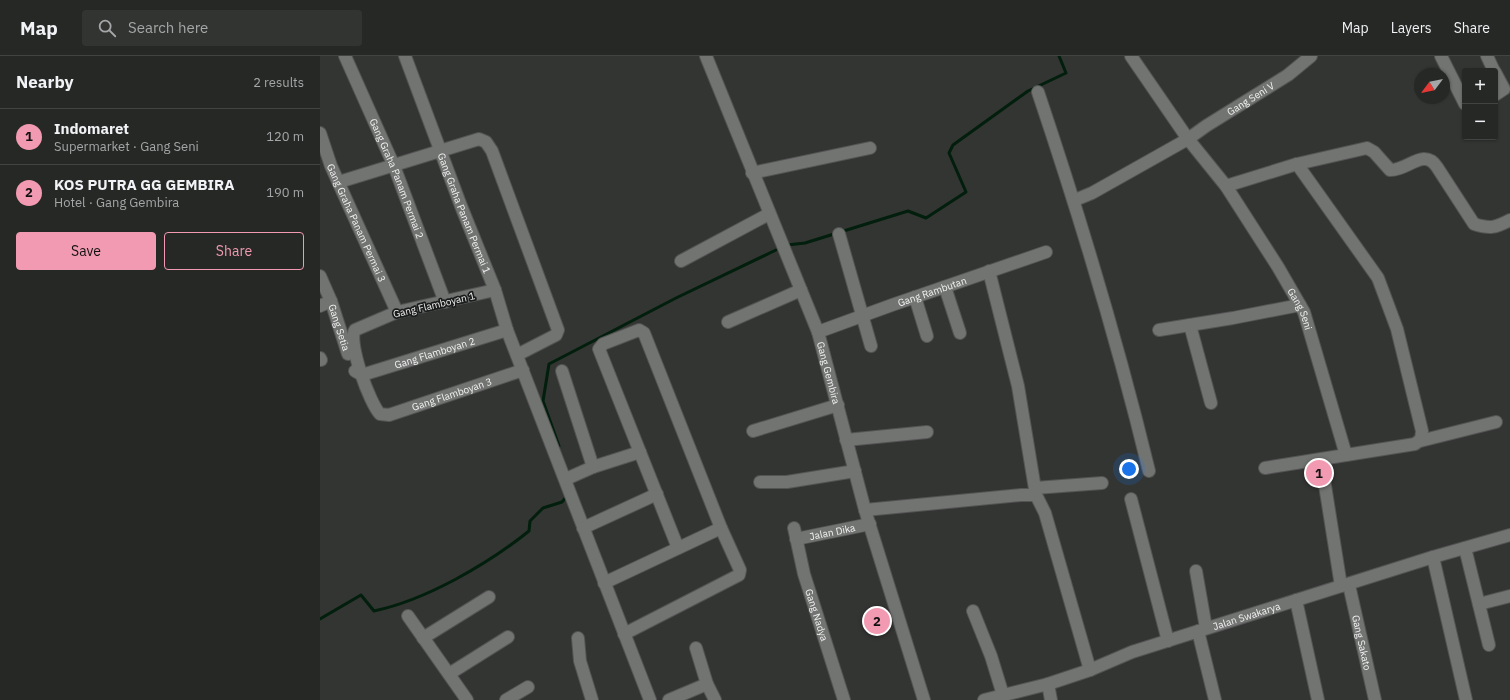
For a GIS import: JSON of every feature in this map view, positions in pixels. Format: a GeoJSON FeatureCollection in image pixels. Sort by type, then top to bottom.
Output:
{"type":"FeatureCollection","features":[{"type":"Feature","properties":{"kind":"street","name":"Gang Graha Panam Permai 2"},"geometry":{"type":"LineString","coordinates":[[345,56],[394,166],[445,302]]}},
{"type":"Feature","properties":{"kind":"street","name":"Gang Graha Panam Permai 1"},"geometry":{"type":"LineString","coordinates":[[405,56],[440,151],[495,290],[507,330],[566,479],[604,583],[650,700]]}},
{"type":"Feature","properties":{"kind":"street","name":"Gang Gembira"},"geometry":{"type":"LineString","coordinates":[[706,56],[752,173],[818,332],[865,510],[924,700]]}},
{"type":"Feature","properties":{"kind":"street","name":"Gang Seni V"},"geometry":{"type":"LineString","coordinates":[[1074,200],[1092,192],[1188,139],[1288,74],[1311,56]]}},
{"type":"Feature","properties":{"kind":"street"},"geometry":{"type":"LineString","coordinates":[[1441,56],[1462,98]]}},
{"type":"Feature","properties":{"kind":"street"},"geometry":{"type":"LineString","coordinates":[[1487,56],[1493,68]]}},
{"type":"Feature","properties":{"kind":"street","name":"Gang Seni"},"geometry":{"type":"LineString","coordinates":[[1137,58],[1188,139],[1226,186],[1278,267],[1304,312],[1346,455]]}},
{"type":"Feature","properties":{"kind":"street"},"geometry":{"type":"LineString","coordinates":[[1498,79],[1503,90]]}},
{"type":"Feature","properties":{"kind":"street"},"geometry":{"type":"LineString","coordinates":[[1038,92],[1074,200],[1124,370],[1149,471]]}},
{"type":"Feature","properties":{"kind":"street","name":"Gang Graha Panam Permai 3"},"geometry":{"type":"LineString","coordinates":[[320,133],[339,182],[397,312]]}},
{"type":"Feature","properties":{"kind":"street"},"geometry":{"type":"LineString","coordinates":[[339,182],[479,139],[486,142],[495,158],[558,330],[556,335],[517,355]]}},
{"type":"Feature","properties":{"kind":"street"},"geometry":{"type":"LineString","coordinates":[[752,173],[870,148]]}},
{"type":"Feature","properties":{"kind":"street"},"geometry":{"type":"LineString","coordinates":[[1226,186],[1296,164],[1367,148],[1374,152],[1390,170],[1399,169],[1422,158],[1428,159],[1435,163],[1474,224],[1488,228],[1499,226],[1510,220]]}},
{"type":"Feature","properties":{"kind":"street"},"geometry":{"type":"LineString","coordinates":[[1296,164],[1378,278],[1397,329],[1422,431],[1420,441]]}},
{"type":"Feature","properties":{"kind":"street"},"geometry":{"type":"LineString","coordinates":[[681,261],[769,214]]}},
{"type":"Feature","properties":{"kind":"street"},"geometry":{"type":"LineString","coordinates":[[839,234],[872,346]]}},
{"type":"Feature","properties":{"kind":"street","name":"Gang Rambutan"},"geometry":{"type":"LineString","coordinates":[[818,332],[1046,252]]}},
{"type":"Feature","properties":{"kind":"street"},"geometry":{"type":"LineString","coordinates":[[989,271],[1018,386],[1036,492],[1045,513],[1090,670]]}},
{"type":"Feature","properties":{"kind":"street","name":"Gang Setia"},"geometry":{"type":"LineString","coordinates":[[320,276],[325,304],[354,369],[362,374]]}},
{"type":"Feature","properties":{"kind":"street"},"geometry":{"type":"LineString","coordinates":[[945,287],[960,333]]}},
{"type":"Feature","properties":{"kind":"street","name":"Gang Flamboyan 1"},"geometry":{"type":"LineString","coordinates":[[362,374],[354,348],[353,333],[355,330],[397,312],[495,290]]}},
{"type":"Feature","properties":{"kind":"street"},"geometry":{"type":"LineString","coordinates":[[728,322],[801,290]]}},
{"type":"Feature","properties":{"kind":"street"},"geometry":{"type":"LineString","coordinates":[[915,297],[927,336]]}},
{"type":"Feature","properties":{"kind":"street"},"geometry":{"type":"LineString","coordinates":[[1160,330],[1300,305]]}},
{"type":"Feature","properties":{"kind":"street"},"geometry":{"type":"LineString","coordinates":[[1190,325],[1211,404]]}},
{"type":"Feature","properties":{"kind":"street","name":"Gang Flamboyan 2"},"geometry":{"type":"LineString","coordinates":[[362,374],[507,330]]}},
{"type":"Feature","properties":{"kind":"street"},"geometry":{"type":"LineString","coordinates":[[624,634],[739,575],[740,570],[721,528],[644,333],[639,330],[603,344],[599,349],[678,548]]}},
{"type":"Feature","properties":{"kind":"street","name":"Gang Flamboyan 3"},"geometry":{"type":"LineString","coordinates":[[362,374],[375,409],[380,414],[389,415],[523,370]]}},
{"type":"Feature","properties":{"kind":"street"},"geometry":{"type":"LineString","coordinates":[[562,371],[593,467]]}},
{"type":"Feature","properties":{"kind":"street"},"geometry":{"type":"LineString","coordinates":[[753,431],[838,405]]}},
{"type":"Feature","properties":{"kind":"street"},"geometry":{"type":"LineString","coordinates":[[1265,468],[1415,444],[1420,441],[1496,422]]}},
{"type":"Feature","properties":{"kind":"street"},"geometry":{"type":"LineString","coordinates":[[846,440],[927,432]]}},
{"type":"Feature","properties":{"kind":"street"},"geometry":{"type":"LineString","coordinates":[[566,479],[593,467],[640,452]]}},
{"type":"Feature","properties":{"kind":"street"},"geometry":{"type":"LineString","coordinates":[[1324,459],[1324,478],[1345,585]]}},
{"type":"Feature","properties":{"kind":"street"},"geometry":{"type":"LineString","coordinates":[[760,482],[787,482],[855,471]]}},
{"type":"Feature","properties":{"kind":"street"},"geometry":{"type":"LineString","coordinates":[[865,510],[1021,495],[1102,483]]}},
{"type":"Feature","properties":{"kind":"street"},"geometry":{"type":"LineString","coordinates":[[584,528],[657,494]]}},
{"type":"Feature","properties":{"kind":"street"},"geometry":{"type":"LineString","coordinates":[[1131,499],[1168,641]]}},
{"type":"Feature","properties":{"kind":"street","name":"Jalan Dika"},"geometry":{"type":"LineString","coordinates":[[795,534],[870,524]]}},
{"type":"Feature","properties":{"kind":"street"},"geometry":{"type":"LineString","coordinates":[[604,583],[721,528]]}},
{"type":"Feature","properties":{"kind":"street","name":"Gang Nadya"},"geometry":{"type":"LineString","coordinates":[[795,534],[804,574],[844,700]]}},
{"type":"Feature","properties":{"kind":"street","name":"Jalan Swakarya"},"geometry":{"type":"LineString","coordinates":[[984,700],[1048,684],[1090,670],[1132,652],[1432,557],[1510,535]]}},
{"type":"Feature","properties":{"kind":"street"},"geometry":{"type":"LineString","coordinates":[[1465,548],[1489,645]]}},
{"type":"Feature","properties":{"kind":"street"},"geometry":{"type":"LineString","coordinates":[[1432,557],[1466,700]]}},
{"type":"Feature","properties":{"kind":"street"},"geometry":{"type":"LineString","coordinates":[[1196,571],[1202,630],[1215,700]]}},
{"type":"Feature","properties":{"kind":"street","name":"Gang Sakato"},"geometry":{"type":"LineString","coordinates":[[1345,585],[1375,700]]}},
{"type":"Feature","properties":{"kind":"street"},"geometry":{"type":"LineString","coordinates":[[1479,604],[1510,596]]}},
{"type":"Feature","properties":{"kind":"street"},"geometry":{"type":"LineString","coordinates":[[423,638],[489,597]]}},
{"type":"Feature","properties":{"kind":"street"},"geometry":{"type":"LineString","coordinates":[[1296,600],[1318,700]]}},
{"type":"Feature","properties":{"kind":"street"},"geometry":{"type":"LineString","coordinates":[[973,611],[991,656],[1003,695]]}},
{"type":"Feature","properties":{"kind":"street"},"geometry":{"type":"LineString","coordinates":[[408,616],[467,700]]}},
{"type":"Feature","properties":{"kind":"street"},"geometry":{"type":"LineString","coordinates":[[449,674],[508,637]]}},
{"type":"Feature","properties":{"kind":"street"},"geometry":{"type":"LineString","coordinates":[[578,638],[580,661],[592,700]]}},
{"type":"Feature","properties":{"kind":"street"},"geometry":{"type":"LineString","coordinates":[[696,648],[707,684],[715,700]]}},
{"type":"Feature","properties":{"kind":"street"},"geometry":{"type":"LineString","coordinates":[[669,700],[707,684]]}},
{"type":"Feature","properties":{"kind":"street"},"geometry":{"type":"LineString","coordinates":[[1048,684],[1051,700]]}},
{"type":"Feature","properties":{"kind":"street"},"geometry":{"type":"LineString","coordinates":[[506,700],[528,687]]}},
{"type":"Feature","properties":{"kind":"waterway"},"geometry":{"type":"LineString","coordinates":[[787,245],[805,243],[908,211],[926,218],[966,192],[949,153],[953,145],[1028,91],[1066,73],[1059,56]]}},
{"type":"Feature","properties":{"kind":"waterway"},"geometry":{"type":"LineString","coordinates":[[559,446],[543,401],[549,364],[676,298],[776,250]]}},
{"type":"Feature","properties":{"kind":"waterway"},"geometry":{"type":"LineString","coordinates":[[320,619],[361,595],[374,611],[394,606],[435,590],[495,556],[529,531],[530,521],[543,508],[562,502],[567,496]]}},
{"type":"Feature","properties":{"kind":"place","name":"Indomaret"},"geometry":{"type":"Point","coordinates":[1319,473]}},
{"type":"Feature","properties":{"kind":"place","name":"KOS PUTRA GG GEMBIRA"},"geometry":{"type":"Point","coordinates":[877,621]}}]}
